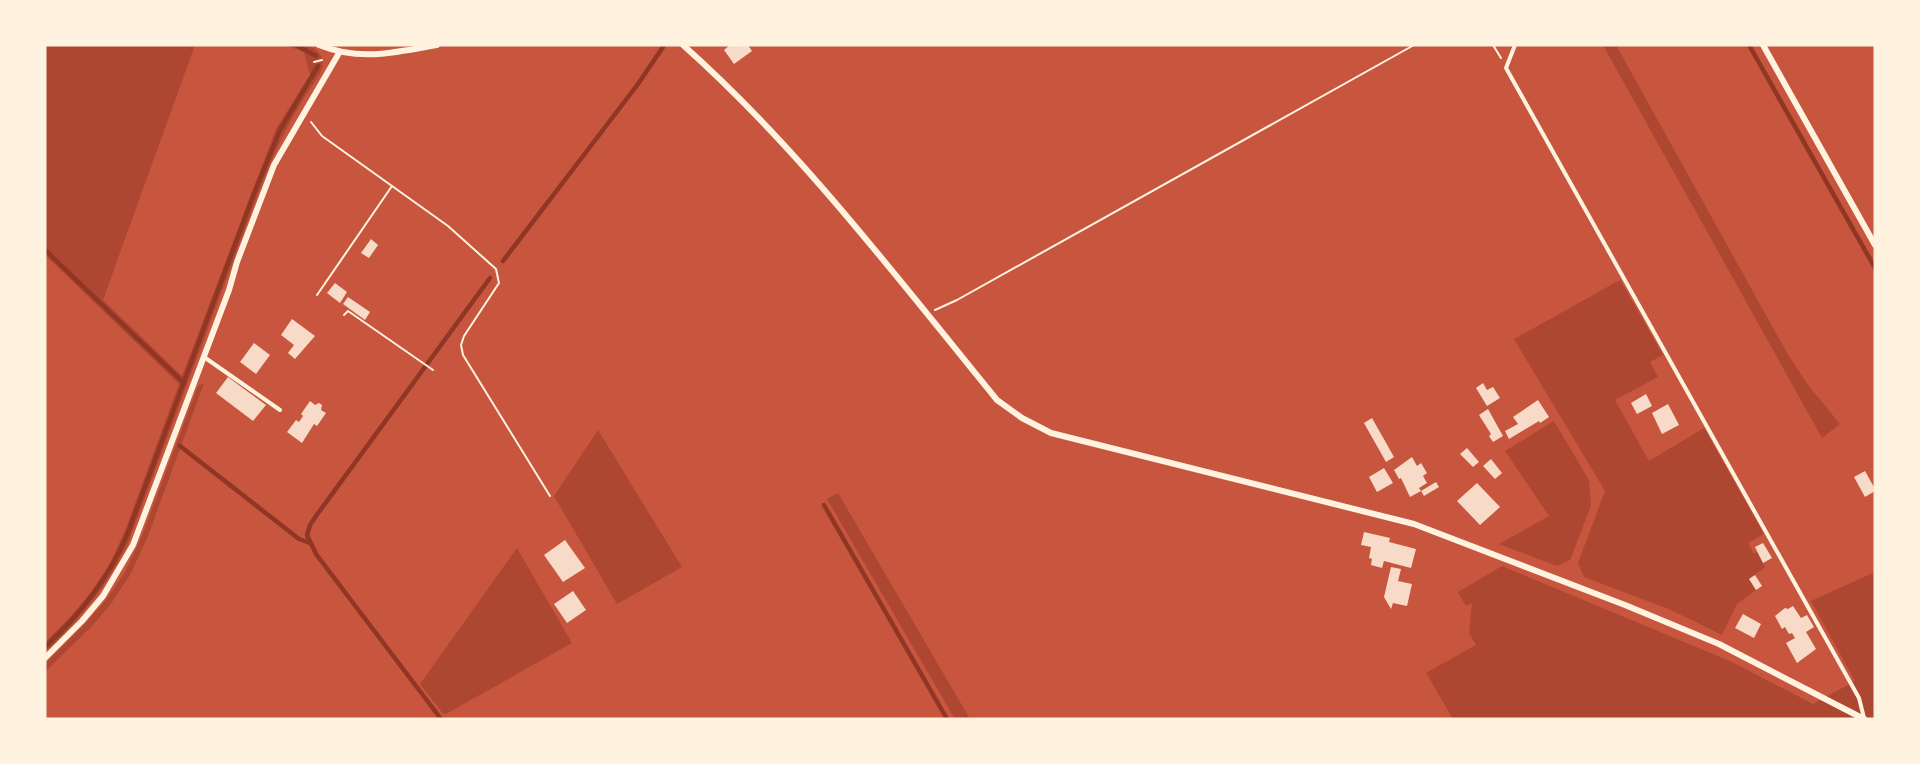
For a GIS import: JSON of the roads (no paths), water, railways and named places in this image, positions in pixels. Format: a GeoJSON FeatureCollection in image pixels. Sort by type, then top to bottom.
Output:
{"type":"FeatureCollection","features":[{"type":"Feature","properties":{"kind":"street"},"geometry":{"type":"LineString","coordinates":[[319,45],[339,53],[375,55],[437,45]]}},
{"type":"Feature","properties":{"kind":"street"},"geometry":{"type":"LineString","coordinates":[[683,45],[726,83],[766,126],[853,223],[997,400],[1022,418],[1051,433],[1414,524],[1625,605],[1719,644],[1864,719]]}},
{"type":"Feature","properties":{"kind":"street"},"geometry":{"type":"LineString","coordinates":[[1762,45],[1875,245]]}},
{"type":"Feature","properties":{"kind":"street"},"geometry":{"type":"LineString","coordinates":[[45,658],[82,621],[103,596],[121,568],[141,523],[274,165],[339,53]]}},
{"type":"Feature","properties":{"kind":"lane"},"geometry":{"type":"LineString","coordinates":[[1515,45],[1506,68],[1859,698],[1864,719]]}},
{"type":"Feature","properties":{"kind":"lane"},"geometry":{"type":"LineString","coordinates":[[204,357],[280,410]]}},
{"type":"Feature","properties":{"kind":"waterway"},"geometry":{"type":"LineString","coordinates":[[296,45],[316,56]]}},
{"type":"Feature","properties":{"kind":"waterway"},"geometry":{"type":"LineString","coordinates":[[1749,45],[1875,268]]}},
{"type":"Feature","properties":{"kind":"waterway"},"geometry":{"type":"LineString","coordinates":[[503,261],[638,84],[663,47]]}},
{"type":"Feature","properties":{"kind":"waterway"},"geometry":{"type":"LineString","coordinates":[[45,647],[92,595],[111,567],[127,535],[253,196],[280,130],[318,66]]}},
{"type":"Feature","properties":{"kind":"waterway"},"geometry":{"type":"LineString","coordinates":[[45,250],[184,383]]}},
{"type":"Feature","properties":{"kind":"waterway"},"geometry":{"type":"LineString","coordinates":[[441,719],[316,554],[307,535],[316,516],[490,278]]}},
{"type":"Feature","properties":{"kind":"waterway"},"geometry":{"type":"LineString","coordinates":[[180,446],[299,539],[310,543]]}},
{"type":"Feature","properties":{"kind":"waterway"},"geometry":{"type":"LineString","coordinates":[[824,505],[947,719]]}}]}
